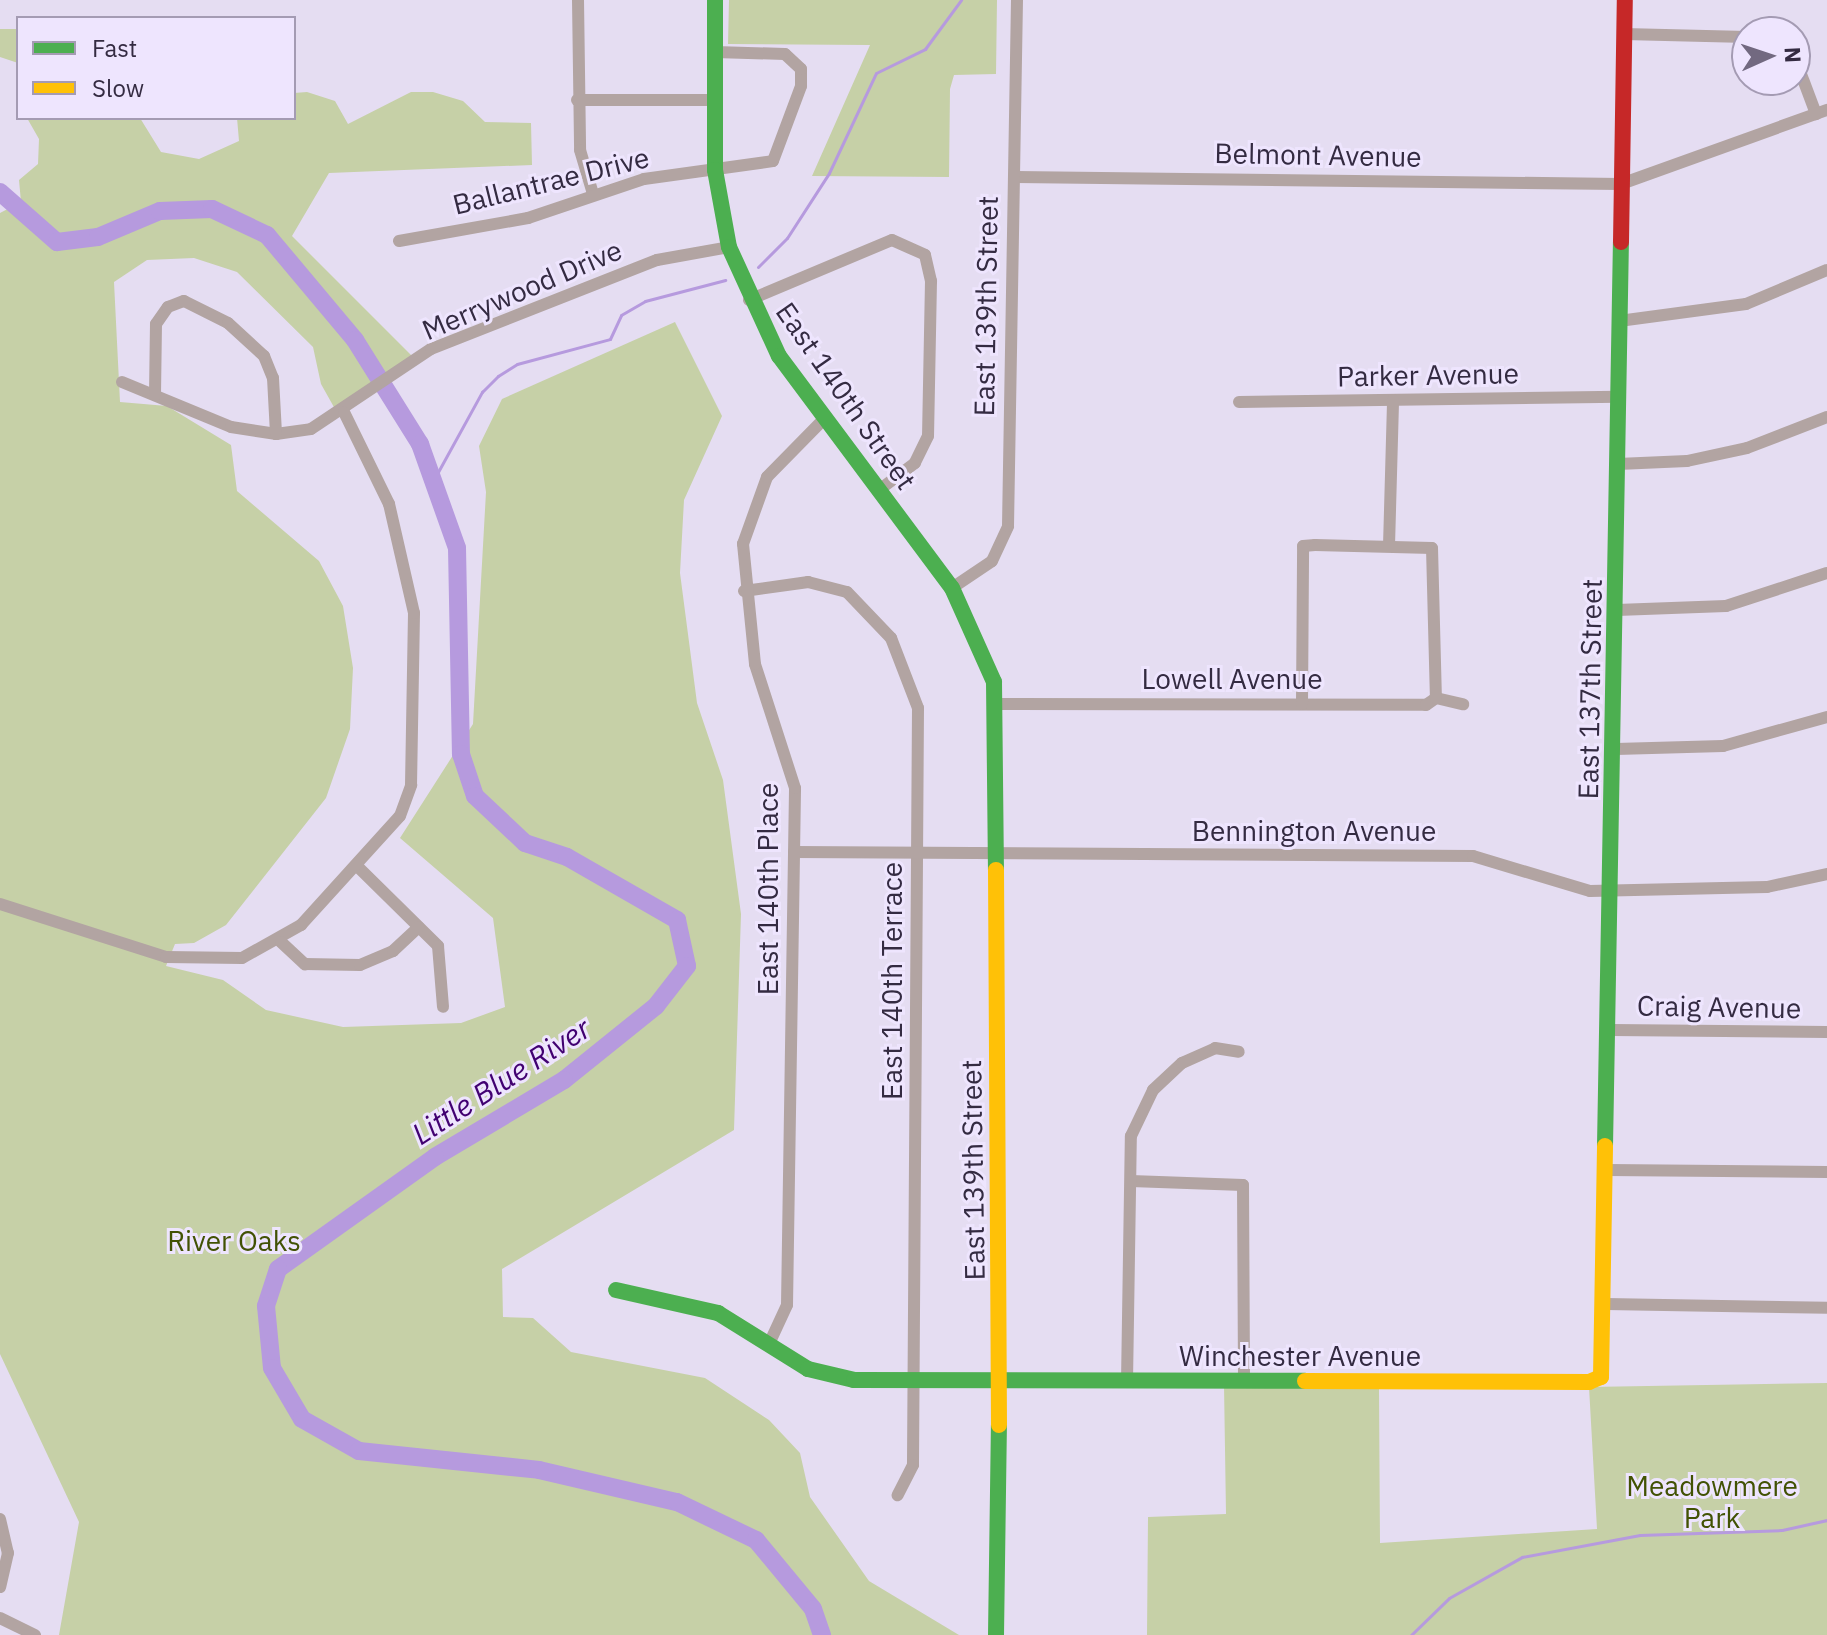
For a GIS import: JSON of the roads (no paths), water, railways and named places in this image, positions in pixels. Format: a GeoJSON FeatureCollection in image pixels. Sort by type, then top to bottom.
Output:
{"type":"FeatureCollection","features":[{"type":"Feature","properties":{"kind":"street"},"geometry":{"type":"LineString","coordinates":[[578,0],[580,150],[593,194]]}},
{"type":"Feature","properties":{"kind":"street","name":"East 140th Street"},"geometry":{"type":"LineString","coordinates":[[715,0],[715,170],[729,247],[749,300],[779,356],[952,588],[986,655],[998,704]]}},
{"type":"Feature","properties":{"kind":"street","name":"East 139th Street"},"geometry":{"type":"LineString","coordinates":[[952,588],[992,561],[1006,541],[1017,0]]}},
{"type":"Feature","properties":{"kind":"street","name":"East 137th Street"},"geometry":{"type":"LineString","coordinates":[[1601,1377],[1606,1304],[1614,890],[1625,0]]}},
{"type":"Feature","properties":{"kind":"street"},"geometry":{"type":"LineString","coordinates":[[1624,34],[1731,37]]}},
{"type":"Feature","properties":{"kind":"street","name":"Ballantrae Drive"},"geometry":{"type":"LineString","coordinates":[[399,241],[528,218],[593,194],[773,161],[802,77],[785,54],[715,52]]}},
{"type":"Feature","properties":{"kind":"street"},"geometry":{"type":"LineString","coordinates":[[1621,184],[1822,112],[1811,90]]}},
{"type":"Feature","properties":{"kind":"street"},"geometry":{"type":"LineString","coordinates":[[577,100],[715,100]]}},
{"type":"Feature","properties":{"kind":"street","name":"Belmont Avenue"},"geometry":{"type":"LineString","coordinates":[[1014,177],[1621,184]]}},
{"type":"Feature","properties":{"kind":"street"},"geometry":{"type":"LineString","coordinates":[[749,300],[892,240],[925,255],[931,281],[928,436],[915,463],[879,490]]}},
{"type":"Feature","properties":{"kind":"street","name":"Merrywood Drive"},"geometry":{"type":"LineString","coordinates":[[122,382],[231,427],[276,434],[311,429],[365,399],[431,349],[657,260],[729,247]]}},
{"type":"Feature","properties":{"kind":"street"},"geometry":{"type":"LineString","coordinates":[[1619,321],[1746,304],[1827,270]]}},
{"type":"Feature","properties":{"kind":"street"},"geometry":{"type":"LineString","coordinates":[[155,395],[156,324],[168,307],[184,301],[228,323],[264,356],[273,378],[276,434]]}},
{"type":"Feature","properties":{"kind":"street","name":"Parker Avenue"},"geometry":{"type":"LineString","coordinates":[[1239,402],[1619,397]]}},
{"type":"Feature","properties":{"kind":"street"},"geometry":{"type":"LineString","coordinates":[[1389,546],[1393,400]]}},
{"type":"Feature","properties":{"kind":"street"},"geometry":{"type":"LineString","coordinates":[[0,904],[193,962],[242,958],[281,942],[357,866],[400,816],[411,785],[417,672],[401,539],[344,412]]}},
{"type":"Feature","properties":{"kind":"street"},"geometry":{"type":"LineString","coordinates":[[1618,464],[1687,461],[1747,448],[1827,417]]}},
{"type":"Feature","properties":{"kind":"street","name":"East 140th Place"},"geometry":{"type":"LineString","coordinates":[[769,1344],[787,1305],[794,772],[755,664],[744,591],[743,544],[756,496],[780,459],[825,418]]}},
{"type":"Feature","properties":{"kind":"street"},"geometry":{"type":"LineString","coordinates":[[1302,704],[1303,546],[1432,548],[1436,698]]}},
{"type":"Feature","properties":{"kind":"street"},"geometry":{"type":"LineString","coordinates":[[1617,610],[1726,606],[1827,573]]}},
{"type":"Feature","properties":{"kind":"street","name":"East 140th Terrace"},"geometry":{"type":"LineString","coordinates":[[744,591],[830,585],[863,606],[891,638],[918,708],[913,1465],[898,1495]]}},
{"type":"Feature","properties":{"kind":"street","name":"Lowell Avenue"},"geometry":{"type":"LineString","coordinates":[[998,704],[1426,705],[1436,698],[1463,704]]}},
{"type":"Feature","properties":{"kind":"street","name":"East 139th Street"},"geometry":{"type":"LineString","coordinates":[[996,1635],[998,704]]}},
{"type":"Feature","properties":{"kind":"street"},"geometry":{"type":"LineString","coordinates":[[1616,749],[1723,746],[1827,717]]}},
{"type":"Feature","properties":{"kind":"street","name":"Bennington Avenue"},"geometry":{"type":"LineString","coordinates":[[794,852],[1473,856],[1567,888],[1614,890],[1767,887],[1827,874]]}},
{"type":"Feature","properties":{"kind":"street"},"geometry":{"type":"LineString","coordinates":[[357,866],[419,927],[442,955],[443,1007]]}},
{"type":"Feature","properties":{"kind":"street"},"geometry":{"type":"LineString","coordinates":[[281,942],[305,964],[360,965],[393,951],[419,927]]}},
{"type":"Feature","properties":{"kind":"street","name":"Craig Avenue"},"geometry":{"type":"LineString","coordinates":[[1611,1030],[1827,1032]]}},
{"type":"Feature","properties":{"kind":"street"},"geometry":{"type":"LineString","coordinates":[[1127,1382],[1131,1136],[1153,1090],[1182,1063],[1215,1048],[1239,1052]]}},
{"type":"Feature","properties":{"kind":"street"},"geometry":{"type":"LineString","coordinates":[[1607,1170],[1827,1172]]}},
{"type":"Feature","properties":{"kind":"street"},"geometry":{"type":"LineString","coordinates":[[1131,1181],[1243,1185],[1244,1382]]}},
{"type":"Feature","properties":{"kind":"street","name":"Winchester Avenue"},"geometry":{"type":"LineString","coordinates":[[616,1290],[718,1313],[828,1375],[913,1381],[998,1382],[1589,1382],[1601,1377]]}},
{"type":"Feature","properties":{"kind":"street"},"geometry":{"type":"LineString","coordinates":[[1606,1304],[1827,1308]]}},
{"type":"Feature","properties":{"kind":"street"},"geometry":{"type":"LineString","coordinates":[[0,1519],[8,1553],[0,1587]]}},
{"type":"Feature","properties":{"kind":"street"},"geometry":{"type":"LineString","coordinates":[[0,1618],[35,1635]]}},
{"type":"Feature","properties":{"kind":"waterway"},"geometry":{"type":"LineString","coordinates":[[758,267],[787,238],[829,173],[876,73],[925,49],[961,0]]}},
{"type":"Feature","properties":{"kind":"waterway","name":"Little Blue River"},"geometry":{"type":"LineString","coordinates":[[0,192],[57,242],[98,237],[160,211],[212,209],[267,235],[355,340],[420,444],[457,548],[461,754],[475,796],[525,843],[567,857],[677,920],[687,966],[656,1006],[564,1080],[435,1157],[278,1269],[266,1306],[272,1368],[302,1419],[359,1451],[539,1470],[677,1502],[756,1540],[813,1609],[822,1635]]}},
{"type":"Feature","properties":{"kind":"waterway"},"geometry":{"type":"LineString","coordinates":[[433,481],[482,392],[498,376],[517,364],[610,339],[621,315],[645,301],[725,280]]}},
{"type":"Feature","properties":{"kind":"waterway"},"geometry":{"type":"LineString","coordinates":[[1411,1635],[1449,1598],[1522,1557],[1640,1535],[1782,1530],[1827,1520]]}},
{"type":"Feature","properties":{"kind":"park label","name":"River Oaks"},"geometry":{"type":"Point","coordinates":[234,1241]}},
{"type":"Feature","properties":{"kind":"park label","name":"Meadowmere Park"},"geometry":{"type":"Point","coordinates":[1712,1502]}}]}
